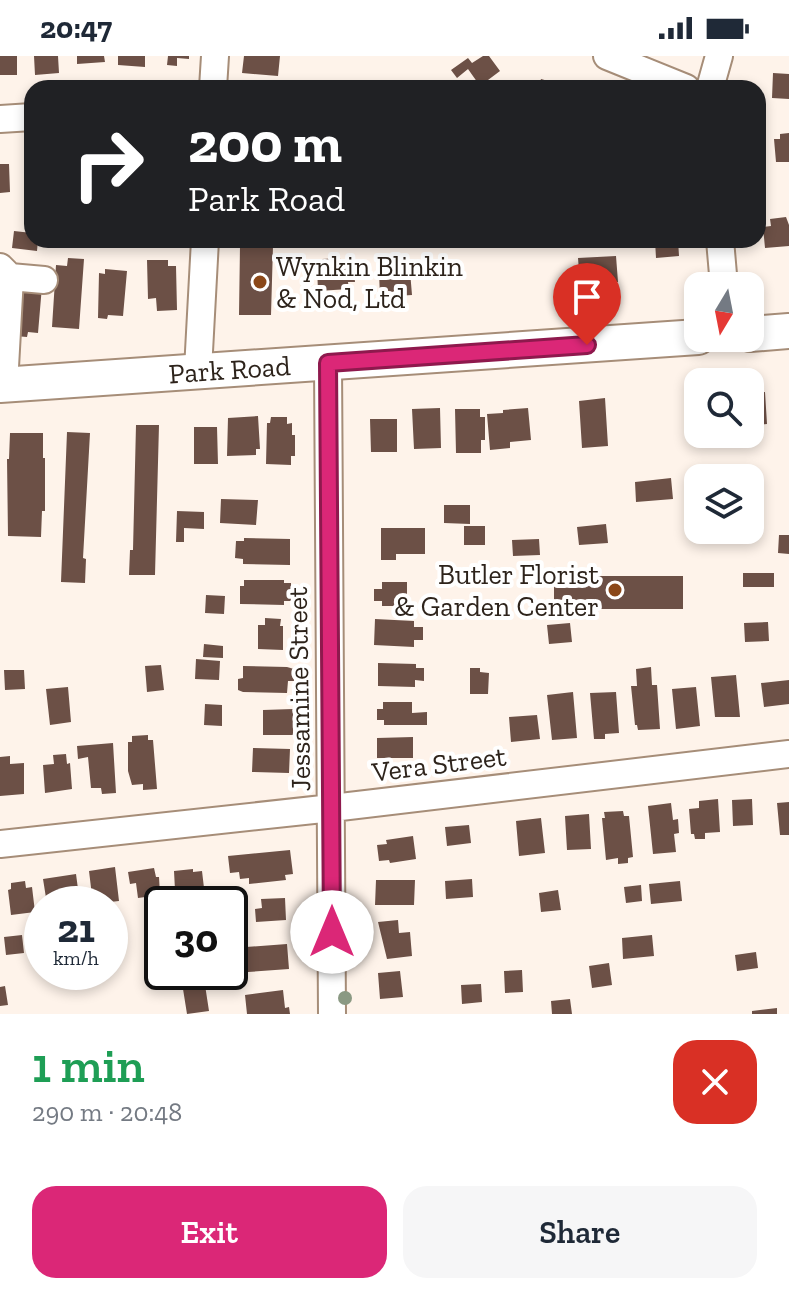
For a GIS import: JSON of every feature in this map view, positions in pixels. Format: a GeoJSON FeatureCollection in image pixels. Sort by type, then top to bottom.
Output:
{"type":"FeatureCollection","features":[{"type":"Feature","properties":{"kind":"main road"},"geometry":{"type":"LineString","coordinates":[[764,333],[789,331]]}},
{"type":"Feature","properties":{"kind":"main road","name":"Park Road"},"geometry":{"type":"LineString","coordinates":[[2,385],[684,338]]}},
{"type":"Feature","properties":{"kind":"street"},"geometry":{"type":"LineString","coordinates":[[214,80],[215,56]]}},
{"type":"Feature","properties":{"kind":"street"},"geometry":{"type":"LineString","coordinates":[[607,56],[666,80]]}},
{"type":"Feature","properties":{"kind":"street"},"geometry":{"type":"LineString","coordinates":[[712,80],[719,56]]}},
{"type":"Feature","properties":{"kind":"street"},"geometry":{"type":"LineString","coordinates":[[0,119],[24,118]]}},
{"type":"Feature","properties":{"kind":"street"},"geometry":{"type":"LineString","coordinates":[[198,370],[205,248]]}},
{"type":"Feature","properties":{"kind":"street"},"geometry":{"type":"LineString","coordinates":[[721,248],[723,272]]}},
{"type":"Feature","properties":{"kind":"street"},"geometry":{"type":"LineString","coordinates":[[2,385],[5,272],[44,280]]}},
{"type":"Feature","properties":{"kind":"street","name":"Jessamine Street"},"geometry":{"type":"LineString","coordinates":[[328,363],[332,1014]]}},
{"type":"Feature","properties":{"kind":"street","name":"Vera Street"},"geometry":{"type":"LineString","coordinates":[[0,844],[789,754]]}},
{"type":"Feature","properties":{"kind":"building"},"geometry":{"type":"Polygon","coordinates":[[[0,56],[17,56],[17,75],[0,75],[0,56]]]}},
{"type":"Feature","properties":{"kind":"building"},"geometry":{"type":"Polygon","coordinates":[[[34,56],[58,56],[59,73],[35,75],[34,56]]]}},
{"type":"Feature","properties":{"kind":"building"},"geometry":{"type":"Polygon","coordinates":[[[77,56],[104,56],[105,62],[77,64],[77,56]]]}},
{"type":"Feature","properties":{"kind":"building"},"geometry":{"type":"Polygon","coordinates":[[[118,56],[145,56],[145,67],[118,65],[118,56]]]}},
{"type":"Feature","properties":{"kind":"building"},"geometry":{"type":"Polygon","coordinates":[[[168,56],[189,56],[189,59],[177,58],[177,66],[167,65],[168,56]]]}},
{"type":"Feature","properties":{"kind":"building"},"geometry":{"type":"Polygon","coordinates":[[[244,56],[280,56],[278,76],[242,73],[244,56]]]}},
{"type":"Feature","properties":{"kind":"building"},"geometry":{"type":"Polygon","coordinates":[[[489,56],[500,71],[488,80],[476,80],[468,69],[457,78],[451,70],[468,58],[472,63],[489,56]]]}},
{"type":"Feature","properties":{"kind":"building"},"geometry":{"type":"Polygon","coordinates":[[[773,73],[789,74],[789,99],[772,98],[773,73]]]}},
{"type":"Feature","properties":{"kind":"building"},"geometry":{"type":"Polygon","coordinates":[[[789,133],[789,162],[776,162],[774,139],[780,139],[780,134],[789,133]]]}},
{"type":"Feature","properties":{"kind":"building"},"geometry":{"type":"Polygon","coordinates":[[[0,164],[9,164],[10,192],[0,193],[0,164]]]}},
{"type":"Feature","properties":{"kind":"building"},"geometry":{"type":"Polygon","coordinates":[[[786,217],[789,246],[766,248],[766,227],[771,226],[770,219],[786,217]]]}},
{"type":"Feature","properties":{"kind":"building"},"geometry":{"type":"Polygon","coordinates":[[[14,231],[24,232],[24,248],[37,248],[37,251],[12,248],[14,231]]]}},
{"type":"Feature","properties":{"kind":"building"},"geometry":{"type":"Polygon","coordinates":[[[240,248],[273,248],[271,315],[239,315],[240,248]]]}},
{"type":"Feature","properties":{"kind":"building"},"geometry":{"type":"Polygon","coordinates":[[[655,248],[678,248],[679,256],[656,258],[655,248]]]}},
{"type":"Feature","properties":{"kind":"building"},"geometry":{"type":"Polygon","coordinates":[[[616,256],[618,282],[580,284],[578,258],[616,256]]]}},
{"type":"Feature","properties":{"kind":"building"},"geometry":{"type":"Polygon","coordinates":[[[68,258],[84,259],[79,329],[52,327],[56,265],[67,266],[68,258]]]}},
{"type":"Feature","properties":{"kind":"building"},"geometry":{"type":"Polygon","coordinates":[[[340,258],[341,265],[347,265],[347,272],[354,272],[355,282],[348,282],[349,289],[318,291],[317,267],[323,266],[322,259],[340,258]]]}},
{"type":"Feature","properties":{"kind":"building"},"geometry":{"type":"Polygon","coordinates":[[[147,260],[168,260],[168,266],[176,266],[177,310],[157,311],[156,298],[148,299],[147,260]]]}},
{"type":"Feature","properties":{"kind":"building"},"geometry":{"type":"Polygon","coordinates":[[[105,269],[127,271],[123,316],[98,318],[99,273],[105,274],[105,269]]]}},
{"type":"Feature","properties":{"kind":"building"},"geometry":{"type":"Polygon","coordinates":[[[410,271],[412,295],[380,297],[379,272],[410,271]]]}},
{"type":"Feature","properties":{"kind":"building"},"geometry":{"type":"Polygon","coordinates":[[[16,284],[42,286],[38,333],[28,332],[27,337],[15,336],[16,284]]]}},
{"type":"Feature","properties":{"kind":"building"},"geometry":{"type":"Polygon","coordinates":[[[764,392],[767,424],[764,424],[764,392]]]}},
{"type":"Feature","properties":{"kind":"building"},"geometry":{"type":"Polygon","coordinates":[[[605,398],[608,446],[582,448],[579,401],[605,398]]]}},
{"type":"Feature","properties":{"kind":"building"},"geometry":{"type":"Polygon","coordinates":[[[440,408],[441,448],[414,449],[412,409],[440,408]]]}},
{"type":"Feature","properties":{"kind":"building"},"geometry":{"type":"Polygon","coordinates":[[[528,408],[531,440],[510,442],[510,448],[490,450],[487,414],[528,408]]]}},
{"type":"Feature","properties":{"kind":"building"},"geometry":{"type":"Polygon","coordinates":[[[455,409],[480,409],[480,417],[485,417],[485,440],[481,440],[481,453],[456,453],[455,409]]]}},
{"type":"Feature","properties":{"kind":"building"},"geometry":{"type":"Polygon","coordinates":[[[258,416],[260,449],[256,449],[256,455],[227,456],[228,418],[258,416]]]}},
{"type":"Feature","properties":{"kind":"building"},"geometry":{"type":"Polygon","coordinates":[[[271,417],[287,417],[287,424],[292,423],[295,456],[291,456],[291,465],[266,464],[267,423],[270,423],[271,417]]]}},
{"type":"Feature","properties":{"kind":"building"},"geometry":{"type":"Polygon","coordinates":[[[370,419],[397,419],[397,452],[371,452],[370,419]]]}},
{"type":"Feature","properties":{"kind":"building"},"geometry":{"type":"Polygon","coordinates":[[[136,425],[159,425],[155,575],[129,575],[130,550],[133,550],[136,425]]]}},
{"type":"Feature","properties":{"kind":"building"},"geometry":{"type":"Polygon","coordinates":[[[194,427],[217,427],[218,464],[194,464],[194,427]]]}},
{"type":"Feature","properties":{"kind":"building"},"geometry":{"type":"Polygon","coordinates":[[[67,432],[90,433],[83,558],[86,559],[85,583],[61,582],[67,432]]]}},
{"type":"Feature","properties":{"kind":"building"},"geometry":{"type":"Polygon","coordinates":[[[10,433],[43,433],[45,511],[42,511],[41,537],[8,536],[7,459],[10,433]]]}},
{"type":"Feature","properties":{"kind":"building"},"geometry":{"type":"Polygon","coordinates":[[[671,478],[673,499],[636,502],[635,482],[671,478]]]}},
{"type":"Feature","properties":{"kind":"building"},"geometry":{"type":"Polygon","coordinates":[[[221,499],[258,500],[256,525],[220,523],[221,499]]]}},
{"type":"Feature","properties":{"kind":"building"},"geometry":{"type":"Polygon","coordinates":[[[444,505],[470,505],[470,524],[444,523],[444,505]]]}},
{"type":"Feature","properties":{"kind":"building"},"geometry":{"type":"Polygon","coordinates":[[[177,511],[204,512],[204,529],[184,528],[184,542],[176,542],[177,511]]]}},
{"type":"Feature","properties":{"kind":"building"},"geometry":{"type":"Polygon","coordinates":[[[606,524],[608,543],[579,545],[577,527],[606,524]]]}},
{"type":"Feature","properties":{"kind":"building"},"geometry":{"type":"Polygon","coordinates":[[[464,526],[485,526],[485,545],[464,545],[464,526]]]}},
{"type":"Feature","properties":{"kind":"building"},"geometry":{"type":"Polygon","coordinates":[[[381,528],[425,528],[425,554],[396,554],[396,560],[381,560],[381,528]]]}},
{"type":"Feature","properties":{"kind":"building"},"geometry":{"type":"Polygon","coordinates":[[[779,535],[789,535],[789,554],[778,553],[779,535]]]}},
{"type":"Feature","properties":{"kind":"building"},"geometry":{"type":"Polygon","coordinates":[[[244,538],[290,539],[290,565],[243,564],[243,559],[235,558],[236,541],[244,541],[244,538]]]}},
{"type":"Feature","properties":{"kind":"building"},"geometry":{"type":"Polygon","coordinates":[[[539,539],[540,555],[513,556],[512,540],[539,539]]]}},
{"type":"Feature","properties":{"kind":"building"},"geometry":{"type":"Polygon","coordinates":[[[743,573],[774,573],[774,587],[743,587],[743,573]]]}},
{"type":"Feature","properties":{"kind":"building"},"geometry":{"type":"Polygon","coordinates":[[[585,576],[683,576],[683,609],[554,609],[554,586],[585,587],[585,576]]]}},
{"type":"Feature","properties":{"kind":"building"},"geometry":{"type":"Polygon","coordinates":[[[244,580],[284,580],[284,583],[291,583],[291,601],[284,601],[284,605],[240,604],[240,586],[244,586],[244,580]]]}},
{"type":"Feature","properties":{"kind":"building"},"geometry":{"type":"Polygon","coordinates":[[[382,582],[407,582],[407,606],[382,606],[382,601],[374,601],[374,589],[382,589],[382,582]]]}},
{"type":"Feature","properties":{"kind":"building"},"geometry":{"type":"Polygon","coordinates":[[[206,595],[225,596],[224,614],[205,613],[206,595]]]}},
{"type":"Feature","properties":{"kind":"building"},"geometry":{"type":"Polygon","coordinates":[[[265,618],[281,619],[283,650],[258,649],[258,625],[265,625],[265,618]]]}},
{"type":"Feature","properties":{"kind":"building"},"geometry":{"type":"Polygon","coordinates":[[[375,619],[414,621],[414,627],[423,627],[423,640],[414,640],[414,647],[374,645],[375,619]]]}},
{"type":"Feature","properties":{"kind":"building"},"geometry":{"type":"Polygon","coordinates":[[[768,622],[769,641],[745,642],[744,623],[768,622]]]}},
{"type":"Feature","properties":{"kind":"building"},"geometry":{"type":"Polygon","coordinates":[[[570,623],[572,642],[549,644],[547,625],[570,623]]]}},
{"type":"Feature","properties":{"kind":"building"},"geometry":{"type":"Polygon","coordinates":[[[204,644],[223,646],[223,658],[203,657],[204,644]]]}},
{"type":"Feature","properties":{"kind":"building"},"geometry":{"type":"Polygon","coordinates":[[[196,659],[220,661],[219,680],[195,679],[196,659]]]}},
{"type":"Feature","properties":{"kind":"building"},"geometry":{"type":"Polygon","coordinates":[[[378,663],[416,664],[416,668],[424,668],[424,681],[415,680],[415,687],[378,686],[378,663]]]}},
{"type":"Feature","properties":{"kind":"building"},"geometry":{"type":"Polygon","coordinates":[[[161,665],[164,690],[147,692],[145,666],[161,665]]]}},
{"type":"Feature","properties":{"kind":"building"},"geometry":{"type":"Polygon","coordinates":[[[243,666],[294,669],[294,681],[288,681],[287,693],[243,692],[238,690],[238,679],[243,678],[243,666]]]}},
{"type":"Feature","properties":{"kind":"building"},"geometry":{"type":"Polygon","coordinates":[[[651,667],[652,685],[657,685],[660,729],[638,730],[631,686],[637,686],[636,669],[651,667]]]}},
{"type":"Feature","properties":{"kind":"building"},"geometry":{"type":"Polygon","coordinates":[[[470,668],[480,668],[480,672],[489,673],[488,694],[470,694],[470,668]]]}},
{"type":"Feature","properties":{"kind":"building"},"geometry":{"type":"Polygon","coordinates":[[[4,670],[24,670],[25,689],[5,690],[4,670]]]}},
{"type":"Feature","properties":{"kind":"building"},"geometry":{"type":"Polygon","coordinates":[[[736,675],[740,717],[715,717],[711,677],[736,675]]]}},
{"type":"Feature","properties":{"kind":"building"},"geometry":{"type":"Polygon","coordinates":[[[789,680],[789,704],[764,707],[761,683],[789,680]]]}},
{"type":"Feature","properties":{"kind":"building"},"geometry":{"type":"Polygon","coordinates":[[[68,687],[71,722],[50,725],[46,689],[68,687]]]}},
{"type":"Feature","properties":{"kind":"building"},"geometry":{"type":"Polygon","coordinates":[[[696,687],[700,726],[676,729],[672,689],[696,687]]]}},
{"type":"Feature","properties":{"kind":"building"},"geometry":{"type":"Polygon","coordinates":[[[573,692],[577,738],[552,740],[547,695],[573,692]]]}},
{"type":"Feature","properties":{"kind":"building"},"geometry":{"type":"Polygon","coordinates":[[[616,692],[619,733],[605,734],[605,739],[594,739],[590,693],[616,692]]]}},
{"type":"Feature","properties":{"kind":"building"},"geometry":{"type":"Polygon","coordinates":[[[383,702],[412,702],[412,713],[427,712],[427,725],[384,725],[384,720],[377,720],[377,709],[383,709],[383,702]]]}},
{"type":"Feature","properties":{"kind":"building"},"geometry":{"type":"Polygon","coordinates":[[[205,704],[222,705],[222,726],[204,725],[205,704]]]}},
{"type":"Feature","properties":{"kind":"building"},"geometry":{"type":"Polygon","coordinates":[[[293,709],[293,735],[263,735],[263,710],[293,709]]]}},
{"type":"Feature","properties":{"kind":"building"},"geometry":{"type":"Polygon","coordinates":[[[537,715],[540,739],[511,742],[509,717],[537,715]]]}},
{"type":"Feature","properties":{"kind":"building"},"geometry":{"type":"Polygon","coordinates":[[[148,735],[148,740],[153,740],[157,789],[143,790],[143,784],[132,785],[128,771],[128,742],[132,742],[132,736],[148,735]]]}},
{"type":"Feature","properties":{"kind":"building"},"geometry":{"type":"Polygon","coordinates":[[[413,737],[413,758],[377,758],[377,738],[413,737]]]}},
{"type":"Feature","properties":{"kind":"building"},"geometry":{"type":"Polygon","coordinates":[[[113,743],[116,793],[102,794],[101,788],[91,788],[88,757],[78,759],[77,746],[113,743]]]}},
{"type":"Feature","properties":{"kind":"building"},"geometry":{"type":"Polygon","coordinates":[[[253,748],[290,749],[289,773],[252,772],[253,748]]]}},
{"type":"Feature","properties":{"kind":"building"},"geometry":{"type":"Polygon","coordinates":[[[66,754],[67,764],[70,763],[72,789],[45,793],[43,765],[54,764],[53,755],[66,754]]]}},
{"type":"Feature","properties":{"kind":"building"},"geometry":{"type":"Polygon","coordinates":[[[10,756],[10,764],[24,763],[24,794],[0,796],[0,757],[10,756]]]}},
{"type":"Feature","properties":{"kind":"building"},"geometry":{"type":"Polygon","coordinates":[[[718,799],[720,832],[705,833],[705,839],[695,839],[691,834],[689,809],[699,808],[699,801],[718,799]]]}},
{"type":"Feature","properties":{"kind":"building"},"geometry":{"type":"Polygon","coordinates":[[[752,799],[753,825],[733,826],[732,800],[752,799]]]}},
{"type":"Feature","properties":{"kind":"building"},"geometry":{"type":"Polygon","coordinates":[[[789,802],[789,835],[780,835],[777,803],[789,802]]]}},
{"type":"Feature","properties":{"kind":"building"},"geometry":{"type":"Polygon","coordinates":[[[671,803],[673,820],[678,819],[679,833],[674,834],[676,852],[653,854],[648,806],[671,803]]]}},
{"type":"Feature","properties":{"kind":"building"},"geometry":{"type":"Polygon","coordinates":[[[623,811],[624,816],[629,816],[633,857],[628,858],[628,863],[618,864],[618,858],[606,860],[602,818],[605,818],[604,812],[623,811]]]}},
{"type":"Feature","properties":{"kind":"building"},"geometry":{"type":"Polygon","coordinates":[[[589,814],[591,849],[567,850],[565,816],[589,814]]]}},
{"type":"Feature","properties":{"kind":"building"},"geometry":{"type":"Polygon","coordinates":[[[541,818],[545,853],[519,856],[516,821],[541,818]]]}},
{"type":"Feature","properties":{"kind":"building"},"geometry":{"type":"Polygon","coordinates":[[[469,825],[471,843],[447,846],[445,827],[469,825]]]}},
{"type":"Feature","properties":{"kind":"building"},"geometry":{"type":"Polygon","coordinates":[[[413,836],[416,859],[390,863],[389,860],[379,861],[377,845],[387,844],[386,840],[413,836]]]}},
{"type":"Feature","properties":{"kind":"building"},"geometry":{"type":"Polygon","coordinates":[[[290,850],[293,874],[285,875],[286,880],[249,884],[249,878],[240,879],[239,872],[230,873],[228,856],[290,850]]]}},
{"type":"Feature","properties":{"kind":"building"},"geometry":{"type":"Polygon","coordinates":[[[115,867],[117,886],[91,886],[89,871],[115,867]]]}},
{"type":"Feature","properties":{"kind":"building"},"geometry":{"type":"Polygon","coordinates":[[[154,868],[160,886],[144,886],[144,897],[138,898],[136,883],[130,884],[128,872],[154,868]]]}},
{"type":"Feature","properties":{"kind":"building"},"geometry":{"type":"Polygon","coordinates":[[[174,871],[202,871],[204,886],[175,886],[174,871]]]}},
{"type":"Feature","properties":{"kind":"building"},"geometry":{"type":"Polygon","coordinates":[[[76,874],[78,886],[44,886],[43,879],[76,874]]]}},
{"type":"Feature","properties":{"kind":"building"},"geometry":{"type":"Polygon","coordinates":[[[472,879],[473,897],[446,899],[445,881],[472,879]]]}},
{"type":"Feature","properties":{"kind":"building"},"geometry":{"type":"Polygon","coordinates":[[[376,880],[415,880],[414,905],[375,905],[376,880]]]}},
{"type":"Feature","properties":{"kind":"building"},"geometry":{"type":"Polygon","coordinates":[[[25,881],[24,913],[11,915],[8,890],[11,883],[25,881]]]}},
{"type":"Feature","properties":{"kind":"building"},"geometry":{"type":"Polygon","coordinates":[[[680,881],[682,901],[651,904],[649,884],[680,881]]]}},
{"type":"Feature","properties":{"kind":"building"},"geometry":{"type":"Polygon","coordinates":[[[641,885],[642,901],[626,903],[624,887],[641,885]]]}},
{"type":"Feature","properties":{"kind":"building"},"geometry":{"type":"Polygon","coordinates":[[[558,890],[561,910],[541,912],[539,893],[558,890]]]}},
{"type":"Feature","properties":{"kind":"building"},"geometry":{"type":"Polygon","coordinates":[[[285,898],[286,920],[256,922],[255,909],[262,908],[261,899],[285,898]]]}},
{"type":"Feature","properties":{"kind":"building"},"geometry":{"type":"Polygon","coordinates":[[[398,920],[399,933],[410,932],[412,956],[387,959],[378,922],[398,920]]]}},
{"type":"Feature","properties":{"kind":"building"},"geometry":{"type":"Polygon","coordinates":[[[22,935],[24,953],[6,955],[4,937],[22,935]]]}},
{"type":"Feature","properties":{"kind":"building"},"geometry":{"type":"Polygon","coordinates":[[[652,935],[654,956],[623,959],[622,938],[652,935]]]}},
{"type":"Feature","properties":{"kind":"building"},"geometry":{"type":"Polygon","coordinates":[[[287,944],[289,969],[248,972],[248,947],[287,944]]]}},
{"type":"Feature","properties":{"kind":"building"},"geometry":{"type":"Polygon","coordinates":[[[756,952],[758,968],[737,971],[735,955],[756,952]]]}},
{"type":"Feature","properties":{"kind":"building"},"geometry":{"type":"Polygon","coordinates":[[[609,963],[612,985],[592,988],[589,966],[609,963]]]}},
{"type":"Feature","properties":{"kind":"building"},"geometry":{"type":"Polygon","coordinates":[[[522,970],[523,992],[505,993],[504,971],[522,970]]]}},
{"type":"Feature","properties":{"kind":"building"},"geometry":{"type":"Polygon","coordinates":[[[400,971],[403,997],[380,999],[378,973],[400,971]]]}},
{"type":"Feature","properties":{"kind":"building"},"geometry":{"type":"Polygon","coordinates":[[[481,984],[482,1002],[462,1004],[461,985],[481,984]]]}},
{"type":"Feature","properties":{"kind":"building"},"geometry":{"type":"Polygon","coordinates":[[[5,986],[8,1005],[0,1006],[0,987],[5,986]]]}},
{"type":"Feature","properties":{"kind":"building"},"geometry":{"type":"Polygon","coordinates":[[[183,990],[206,990],[209,1011],[187,1014],[183,990]]]}},
{"type":"Feature","properties":{"kind":"building"},"geometry":{"type":"Polygon","coordinates":[[[283,990],[285,1008],[289,1007],[290,1014],[247,1014],[245,995],[283,990]]]}},
{"type":"Feature","properties":{"kind":"building"},"geometry":{"type":"Polygon","coordinates":[[[570,999],[572,1014],[552,1014],[551,1001],[570,999]]]}},
{"type":"Feature","properties":{"kind":"building"},"geometry":{"type":"Polygon","coordinates":[[[777,1008],[777,1014],[752,1014],[752,1011],[777,1008]]]}},
{"type":"Feature","properties":{"kind":"place","name":"Wynkin Blinkin & Nod, Ltd"},"geometry":{"type":"Point","coordinates":[260,282]}},
{"type":"Feature","properties":{"kind":"place","name":"Butler Florist & Garden Center"},"geometry":{"type":"Point","coordinates":[615,590]}},
{"type":"Feature","properties":{"kind":"route"},"geometry":{"type":"LineString","coordinates":[[332,932],[328,363],[587,345]]}}]}
